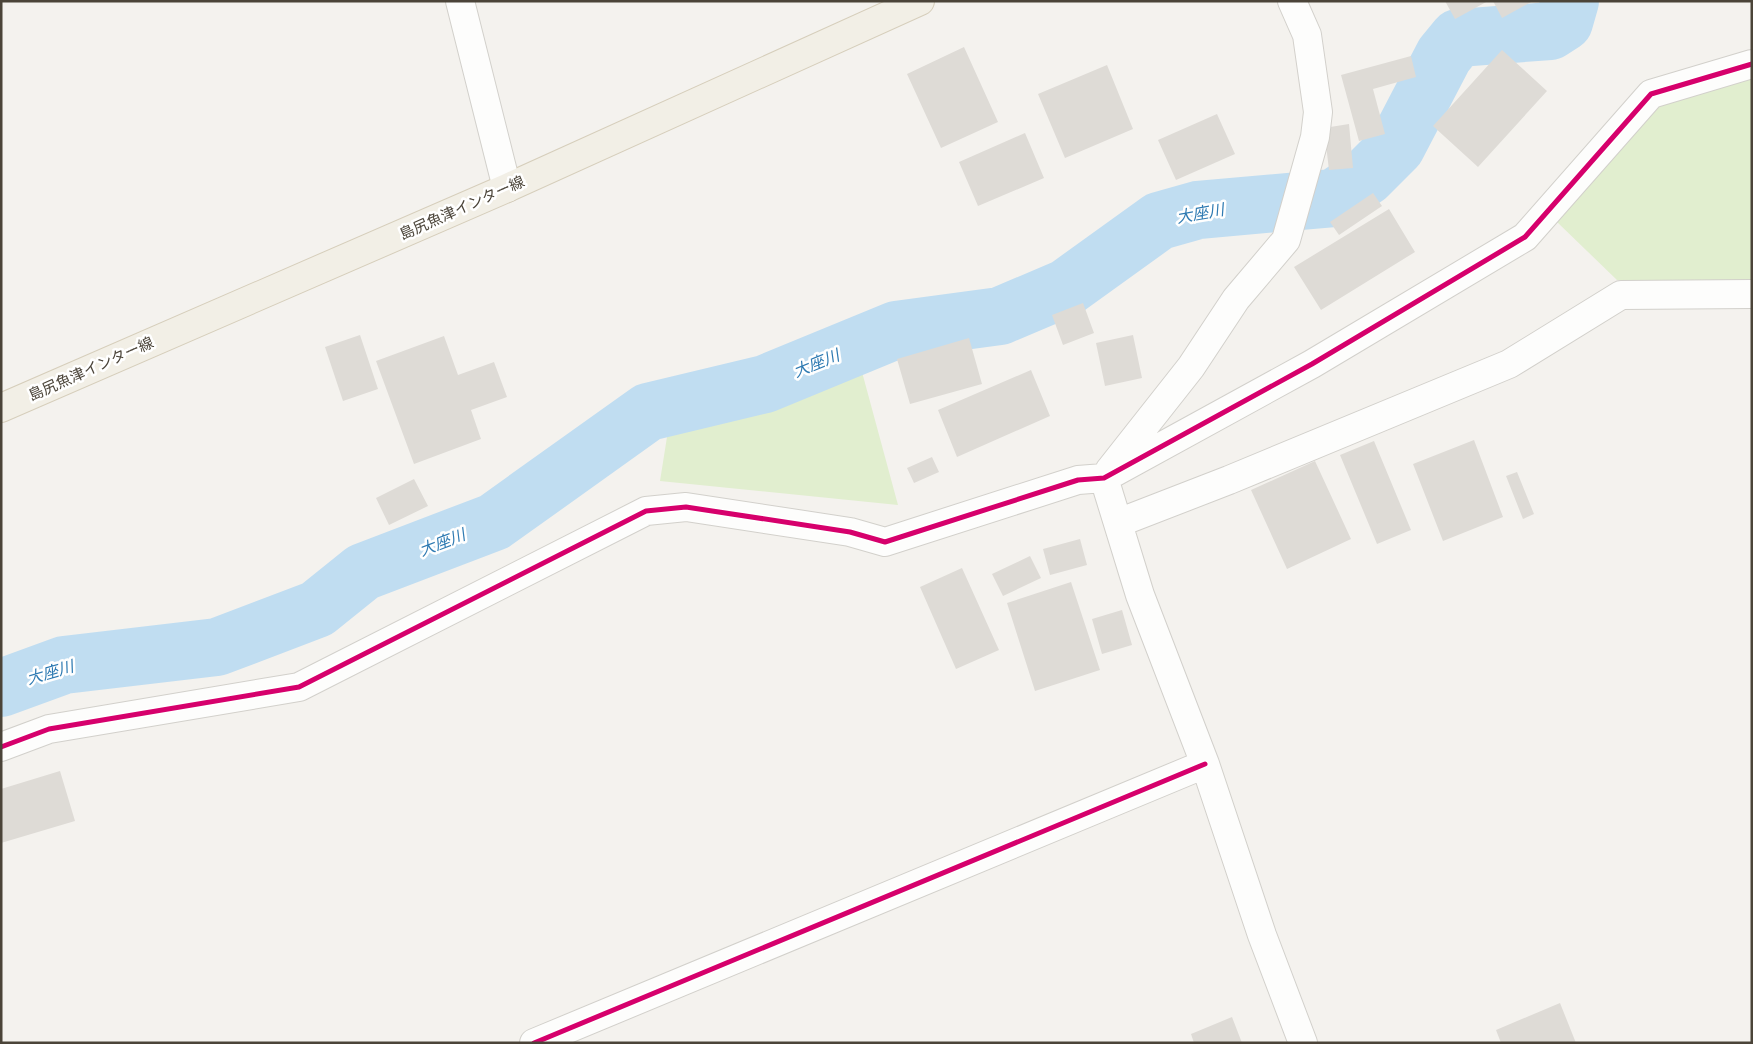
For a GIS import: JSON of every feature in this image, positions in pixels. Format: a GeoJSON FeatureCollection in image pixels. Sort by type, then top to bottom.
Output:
{"type":"FeatureCollection","features":[{"type":"Feature","properties":{"kind":"main road","name":"島尻魚津インター線"},"geometry":{"type":"LineString","coordinates":[[1,408],[507,188],[920,1]]}},
{"type":"Feature","properties":{"kind":"street"},"geometry":{"type":"LineString","coordinates":[[460,1],[507,188]]}},
{"type":"Feature","properties":{"kind":"street"},"geometry":{"type":"LineString","coordinates":[[1104,478],[1149,418],[1191,367],[1236,299],[1286,240],[1315,137],[1318,112],[1307,35],[1292,1]]}},
{"type":"Feature","properties":{"kind":"street"},"geometry":{"type":"LineString","coordinates":[[1,747],[50,729],[299,687],[646,511],[686,507],[850,532],[886,542],[1078,480],[1104,478],[1312,364],[1525,237],[1651,94],[1752,64]]}},
{"type":"Feature","properties":{"kind":"street"},"geometry":{"type":"LineString","coordinates":[[1118,522],[1229,480],[1509,364],[1622,295],[1752,294]]}},
{"type":"Feature","properties":{"kind":"street"},"geometry":{"type":"LineString","coordinates":[[1104,478],[1140,595],[1205,764],[1262,935],[1303,1043]]}},
{"type":"Feature","properties":{"kind":"street"},"geometry":{"type":"LineString","coordinates":[[534,1043],[1205,764]]}},
{"type":"Feature","properties":{"kind":"green space"},"geometry":{"type":"Polygon","coordinates":[[[1752,75],[1752,280],[1710,285],[1617,280],[1557,222],[1661,101],[1752,75]]]}},
{"type":"Feature","properties":{"kind":"green space"},"geometry":{"type":"Polygon","coordinates":[[[862,372],[898,505],[660,481],[667,437],[862,372]]]}},
{"type":"Feature","properties":{"kind":"building"},"geometry":{"type":"Polygon","coordinates":[[[1445,1],[1488,1],[1455,19],[1445,1]]]}},
{"type":"Feature","properties":{"kind":"building"},"geometry":{"type":"Polygon","coordinates":[[[1493,1],[1533,1],[1502,18],[1493,1]]]}},
{"type":"Feature","properties":{"kind":"building"},"geometry":{"type":"Polygon","coordinates":[[[964,47],[998,122],[941,148],[907,74],[964,47]]]}},
{"type":"Feature","properties":{"kind":"building"},"geometry":{"type":"Polygon","coordinates":[[[1502,50],[1547,91],[1478,167],[1433,126],[1502,50]]]}},
{"type":"Feature","properties":{"kind":"building"},"geometry":{"type":"Polygon","coordinates":[[[1411,56],[1416,77],[1373,89],[1385,134],[1359,141],[1341,75],[1411,56]]]}},
{"type":"Feature","properties":{"kind":"building"},"geometry":{"type":"Polygon","coordinates":[[[1107,65],[1133,129],[1065,158],[1038,94],[1107,65]]]}},
{"type":"Feature","properties":{"kind":"building"},"geometry":{"type":"Polygon","coordinates":[[[1217,114],[1235,154],[1176,180],[1158,140],[1217,114]]]}},
{"type":"Feature","properties":{"kind":"building"},"geometry":{"type":"Polygon","coordinates":[[[1349,124],[1353,168],[1329,170],[1324,128],[1349,124]]]}},
{"type":"Feature","properties":{"kind":"building"},"geometry":{"type":"Polygon","coordinates":[[[1025,133],[1044,178],[978,206],[959,162],[1025,133]]]}},
{"type":"Feature","properties":{"kind":"building"},"geometry":{"type":"Polygon","coordinates":[[[1373,193],[1382,206],[1339,235],[1330,222],[1373,193]]]}},
{"type":"Feature","properties":{"kind":"building"},"geometry":{"type":"Polygon","coordinates":[[[1389,209],[1415,252],[1321,310],[1294,267],[1389,209]]]}},
{"type":"Feature","properties":{"kind":"building"},"geometry":{"type":"Polygon","coordinates":[[[1083,303],[1094,333],[1063,345],[1052,315],[1083,303]]]}},
{"type":"Feature","properties":{"kind":"building"},"geometry":{"type":"Polygon","coordinates":[[[360,335],[378,389],[343,401],[325,347],[360,335]]]}},
{"type":"Feature","properties":{"kind":"building"},"geometry":{"type":"Polygon","coordinates":[[[1133,335],[1142,378],[1105,386],[1096,343],[1133,335]]]}},
{"type":"Feature","properties":{"kind":"building"},"geometry":{"type":"Polygon","coordinates":[[[444,336],[458,375],[494,362],[507,397],[471,410],[481,439],[414,464],[376,361],[444,336]]]}},
{"type":"Feature","properties":{"kind":"building"},"geometry":{"type":"Polygon","coordinates":[[[969,338],[982,384],[910,404],[897,359],[969,338]]]}},
{"type":"Feature","properties":{"kind":"building"},"geometry":{"type":"Polygon","coordinates":[[[1031,370],[1050,416],[957,457],[938,410],[1031,370]]]}},
{"type":"Feature","properties":{"kind":"building"},"geometry":{"type":"Polygon","coordinates":[[[1474,440],[1503,517],[1443,541],[1413,464],[1474,440]]]}},
{"type":"Feature","properties":{"kind":"building"},"geometry":{"type":"Polygon","coordinates":[[[1374,441],[1411,530],[1377,544],[1340,455],[1374,441]]]}},
{"type":"Feature","properties":{"kind":"building"},"geometry":{"type":"Polygon","coordinates":[[[932,457],[939,472],[914,483],[907,468],[932,457]]]}},
{"type":"Feature","properties":{"kind":"building"},"geometry":{"type":"Polygon","coordinates":[[[1315,461],[1351,539],[1287,569],[1251,490],[1315,461]]]}},
{"type":"Feature","properties":{"kind":"building"},"geometry":{"type":"Polygon","coordinates":[[[1517,472],[1534,514],[1523,519],[1506,476],[1517,472]]]}},
{"type":"Feature","properties":{"kind":"building"},"geometry":{"type":"Polygon","coordinates":[[[414,479],[428,506],[389,525],[376,498],[414,479]]]}},
{"type":"Feature","properties":{"kind":"building"},"geometry":{"type":"Polygon","coordinates":[[[1080,539],[1087,565],[1050,575],[1043,549],[1080,539]]]}},
{"type":"Feature","properties":{"kind":"building"},"geometry":{"type":"Polygon","coordinates":[[[1030,556],[1041,578],[1003,596],[992,574],[1030,556]]]}},
{"type":"Feature","properties":{"kind":"building"},"geometry":{"type":"Polygon","coordinates":[[[962,568],[999,650],[956,669],[920,587],[962,568]]]}},
{"type":"Feature","properties":{"kind":"building"},"geometry":{"type":"Polygon","coordinates":[[[1071,582],[1100,670],[1035,691],[1007,603],[1071,582]]]}},
{"type":"Feature","properties":{"kind":"building"},"geometry":{"type":"Polygon","coordinates":[[[1122,610],[1132,645],[1102,654],[1092,619],[1122,610]]]}},
{"type":"Feature","properties":{"kind":"building"},"geometry":{"type":"Polygon","coordinates":[[[60,771],[75,821],[1,843],[1,789],[60,771]]]}},
{"type":"Feature","properties":{"kind":"building"},"geometry":{"type":"Polygon","coordinates":[[[1560,1003],[1576,1043],[1501,1043],[1496,1030],[1560,1003]]]}},
{"type":"Feature","properties":{"kind":"building"},"geometry":{"type":"Polygon","coordinates":[[[1232,1017],[1242,1043],[1194,1043],[1191,1034],[1232,1017]]]}},
{"type":"Feature","properties":{"kind":"waterway","name":"大座川"},"geometry":{"type":"LineString","coordinates":[[1,688],[64,665],[217,647],[317,609],[363,572],[494,522],[648,412],[765,384],[896,330],[1000,316],[1066,288],[1159,221],[1198,210],[1334,198],[1367,176],[1396,147],[1444,55],[1458,38],[1550,31],[1564,22],[1570,1]]}},
{"type":"Feature","properties":{"kind":"cycle path"},"geometry":{"type":"LineString","coordinates":[[1,747],[49,729],[299,687],[646,511],[686,507],[850,532],[885,542],[1078,480],[1104,478],[1312,364],[1525,237],[1651,94],[1752,64]]}},
{"type":"Feature","properties":{"kind":"cycle path"},"geometry":{"type":"LineString","coordinates":[[534,1043],[1205,764]]}}]}
